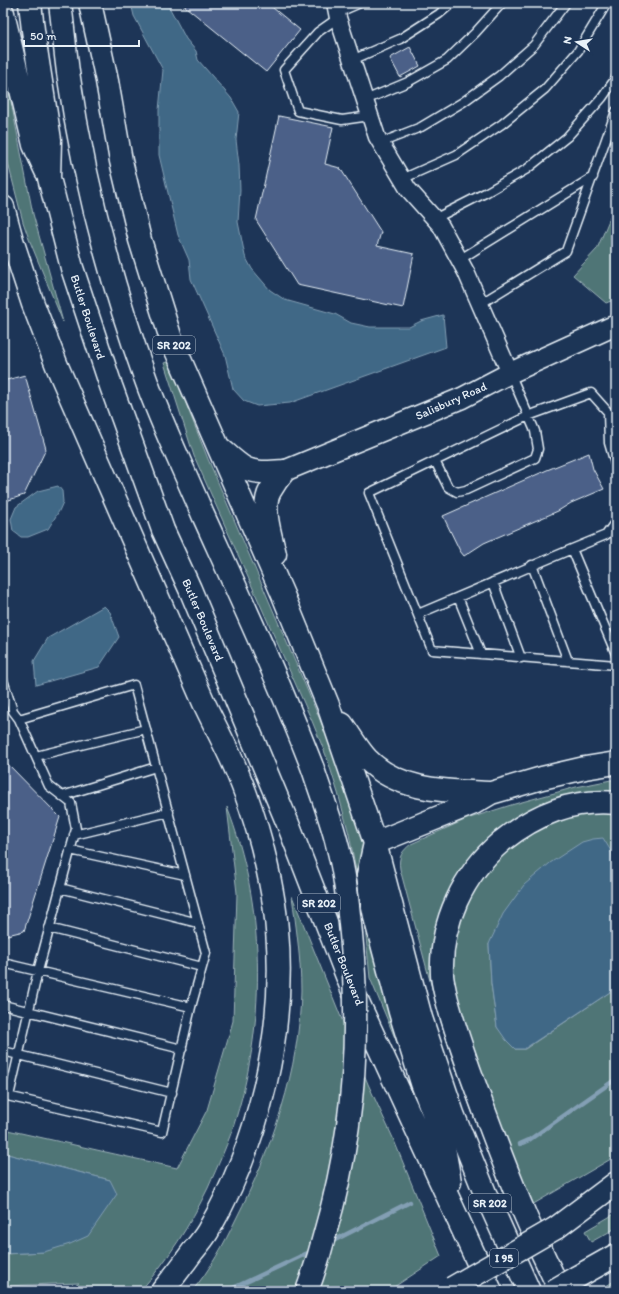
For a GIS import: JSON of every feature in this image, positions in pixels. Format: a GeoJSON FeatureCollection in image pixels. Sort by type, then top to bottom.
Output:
{"type":"FeatureCollection","features":[{"type":"Feature","properties":{"kind":"main road","name":"Butler Boulevard"},"geometry":{"type":"LineString","coordinates":[[30,3],[32,30],[50,140],[49,178],[72,268],[111,386],[163,530],[190,588],[288,824],[352,989],[456,1213]]}},
{"type":"Feature","properties":{"kind":"main road"},"geometry":{"type":"LineString","coordinates":[[60,3],[69,79],[97,219],[141,366],[179,460],[290,711],[313,769],[337,844],[346,893],[354,960],[356,1017],[355,1063],[349,1125],[335,1200],[307,1291]]}},
{"type":"Feature","properties":{"kind":"main road","name":"SR 202"},"geometry":{"type":"LineString","coordinates":[[90,3],[107,81],[121,161],[140,240],[171,339],[283,595],[328,705],[375,843],[421,1018],[453,1114],[485,1193],[529,1291]]}},
{"type":"Feature","properties":{"kind":"main road"},"geometry":{"type":"LineString","coordinates":[[105,3],[107,81]]}},
{"type":"Feature","properties":{"kind":"main road"},"geometry":{"type":"LineString","coordinates":[[3,13],[34,144],[49,178]]}},
{"type":"Feature","properties":{"kind":"main road"},"geometry":{"type":"LineString","coordinates":[[3,207],[33,304],[57,366],[204,703],[230,755],[258,834],[275,908],[278,966],[277,1012],[274,1037],[262,1099],[246,1148],[231,1186],[208,1232],[162,1291]]}},
{"type":"Feature","properties":{"kind":"main road"},"geometry":{"type":"LineString","coordinates":[[217,446],[243,467],[251,470],[266,472],[284,471]]}},
{"type":"Feature","properties":{"kind":"main road"},"geometry":{"type":"LineString","coordinates":[[283,595],[266,514],[266,502],[269,492],[284,471]]}},
{"type":"Feature","properties":{"kind":"main road"},"geometry":{"type":"LineString","coordinates":[[190,588],[230,755]]}},
{"type":"Feature","properties":{"kind":"main road"},"geometry":{"type":"LineString","coordinates":[[328,705],[367,759],[383,772],[394,778],[413,785],[437,790],[491,793]]}},
{"type":"Feature","properties":{"kind":"main road"},"geometry":{"type":"LineString","coordinates":[[456,1213],[442,1136],[422,1083],[400,1012],[376,921],[368,875],[375,843],[474,804],[491,793],[542,778],[616,762]]}},
{"type":"Feature","properties":{"kind":"main road"},"geometry":{"type":"LineString","coordinates":[[560,1291],[523,1210],[489,1126],[462,1050],[449,1010],[442,975],[444,942],[448,922],[455,902],[466,883],[480,864],[496,847],[513,833],[550,812],[569,806],[590,803],[616,803]]}},
{"type":"Feature","properties":{"kind":"main road"},"geometry":{"type":"LineString","coordinates":[[556,1228],[616,1183]]}},
{"type":"Feature","properties":{"kind":"main road","name":"I 95"},"geometry":{"type":"LineString","coordinates":[[449,1290],[616,1193]]}},
{"type":"Feature","properties":{"kind":"main road","name":"SR 202"},"geometry":{"type":"LineString","coordinates":[[456,1213],[491,1291]]}},
{"type":"Feature","properties":{"kind":"main road"},"geometry":{"type":"LineString","coordinates":[[554,1291],[616,1254]]}},
{"type":"Feature","properties":{"kind":"street"},"geometry":{"type":"LineString","coordinates":[[337,11],[380,143],[408,189],[441,226],[466,272],[510,373]]}},
{"type":"Feature","properties":{"kind":"street","name":"Salisbury Road"},"geometry":{"type":"LineString","coordinates":[[284,471],[462,398],[510,373],[616,325]]}},
{"type":"Feature","properties":{"kind":"lane"},"geometry":{"type":"LineString","coordinates":[[360,3],[337,11],[284,70],[298,111],[342,120],[370,116]]}},
{"type":"Feature","properties":{"kind":"lane"},"geometry":{"type":"LineString","coordinates":[[352,60],[400,39],[439,14],[452,3]]}},
{"type":"Feature","properties":{"kind":"lane"},"geometry":{"type":"LineString","coordinates":[[365,100],[408,82],[447,60],[476,33],[502,3]]}},
{"type":"Feature","properties":{"kind":"lane"},"geometry":{"type":"LineString","coordinates":[[380,143],[421,127],[463,102],[499,76],[534,45],[566,3]]}},
{"type":"Feature","properties":{"kind":"lane"},"geometry":{"type":"LineString","coordinates":[[402,178],[456,155],[502,124],[545,89],[578,51],[607,3]]}},
{"type":"Feature","properties":{"kind":"lane"},"geometry":{"type":"LineString","coordinates":[[434,219],[487,192],[527,169],[567,137],[602,98],[616,78]]}},
{"type":"Feature","properties":{"kind":"lane"},"geometry":{"type":"LineString","coordinates":[[480,304],[566,251],[616,111]]}},
{"type":"Feature","properties":{"kind":"lane"},"geometry":{"type":"LineString","coordinates":[[459,260],[592,177]]}},
{"type":"Feature","properties":{"kind":"lane"},"geometry":{"type":"LineString","coordinates":[[435,461],[448,487],[457,492],[466,490],[535,458],[538,449],[535,431],[510,373]]}},
{"type":"Feature","properties":{"kind":"lane"},"geometry":{"type":"LineString","coordinates":[[616,467],[609,443],[608,412],[591,393],[528,416],[369,493],[432,650],[616,665]]}},
{"type":"Feature","properties":{"kind":"lane"},"geometry":{"type":"LineString","coordinates":[[418,614],[606,535],[616,521]]}},
{"type":"Feature","properties":{"kind":"lane"},"geometry":{"type":"LineString","coordinates":[[572,549],[616,654]]}},
{"type":"Feature","properties":{"kind":"lane"},"geometry":{"type":"LineString","coordinates":[[532,565],[568,661]]}},
{"type":"Feature","properties":{"kind":"lane"},"geometry":{"type":"LineString","coordinates":[[493,582],[521,658]]}},
{"type":"Feature","properties":{"kind":"lane"},"geometry":{"type":"LineString","coordinates":[[458,597],[481,654]]}},
{"type":"Feature","properties":{"kind":"lane"},"geometry":{"type":"LineString","coordinates":[[3,680],[13,711],[20,719],[49,786],[71,803],[76,829],[49,928],[18,1055],[6,1096],[162,1132],[191,1007],[206,953],[134,684],[20,719]]}},
{"type":"Feature","properties":{"kind":"lane"},"geometry":{"type":"LineString","coordinates":[[36,756],[146,729]]}},
{"type":"Feature","properties":{"kind":"lane"},"geometry":{"type":"LineString","coordinates":[[62,796],[156,766]]}},
{"type":"Feature","properties":{"kind":"lane"},"geometry":{"type":"LineString","coordinates":[[74,836],[168,812]]}},
{"type":"Feature","properties":{"kind":"lane"},"geometry":{"type":"LineString","coordinates":[[70,850],[185,875]]}},
{"type":"Feature","properties":{"kind":"lane"},"geometry":{"type":"LineString","coordinates":[[60,888],[198,923]]}},
{"type":"Feature","properties":{"kind":"lane"},"geometry":{"type":"LineString","coordinates":[[49,928],[202,967]]}},
{"type":"Feature","properties":{"kind":"lane"},"geometry":{"type":"LineString","coordinates":[[3,963],[191,1007]]}},
{"type":"Feature","properties":{"kind":"lane"},"geometry":{"type":"LineString","coordinates":[[3,1005],[182,1049]]}},
{"type":"Feature","properties":{"kind":"lane"},"geometry":{"type":"LineString","coordinates":[[3,1051],[172,1093]]}},
{"type":"Feature","properties":{"kind":"green space"},"geometry":{"type":"Polygon","coordinates":[[[3,61],[33,214],[63,322],[23,222],[9,167],[3,140],[3,61]]]}},
{"type":"Feature","properties":{"kind":"green space"},"geometry":{"type":"Polygon","coordinates":[[[616,203],[616,299],[606,303],[573,275],[597,249],[616,203]]]}},
{"type":"Feature","properties":{"kind":"green space"},"geometry":{"type":"Polygon","coordinates":[[[169,361],[208,459],[330,743],[365,847],[400,1050],[370,978],[360,891],[349,834],[327,758],[194,456],[164,363],[169,361]]]}},
{"type":"Feature","properties":{"kind":"green space"},"geometry":{"type":"Polygon","coordinates":[[[616,779],[616,793],[549,801],[517,816],[494,834],[438,933],[496,1173],[453,1060],[441,1022],[400,869],[400,858],[405,849],[411,844],[467,819],[576,787],[616,779]]]}},
{"type":"Feature","properties":{"kind":"green space"},"geometry":{"type":"Polygon","coordinates":[[[227,807],[240,844],[249,882],[255,922],[257,1001],[253,1041],[246,1080],[230,1136],[208,1188],[178,1242],[140,1291],[69,1291],[79,1283],[3,1286],[3,1254],[44,1252],[110,1180],[3,1153],[3,1129],[177,1168],[207,1110],[233,1021],[237,893],[227,807]]]}},
{"type":"Feature","properties":{"kind":"green space"},"geometry":{"type":"Polygon","coordinates":[[[616,810],[616,880],[611,851],[489,944],[491,983],[497,1027],[515,1049],[525,1049],[616,988],[616,1156],[530,1206],[453,1000],[449,959],[469,891],[512,841],[565,816],[616,810]]]}},
{"type":"Feature","properties":{"kind":"green space"},"geometry":{"type":"Polygon","coordinates":[[[292,896],[368,1084],[393,1138],[441,1256],[388,1291],[192,1291],[216,1256],[249,1192],[261,1165],[282,1108],[295,1050],[301,990],[297,931],[292,896]]]}},
{"type":"Feature","properties":{"kind":"green space"},"geometry":{"type":"Polygon","coordinates":[[[616,1213],[616,1228],[591,1242],[585,1231],[616,1213]]]}},
{"type":"Feature","properties":{"kind":"green space"},"geometry":{"type":"Polygon","coordinates":[[[616,1280],[616,1291],[598,1291],[616,1280]]]}},
{"type":"Feature","properties":{"kind":"water"},"geometry":{"type":"Polygon","coordinates":[[[131,3],[167,3],[186,39],[196,51],[198,60],[231,98],[239,112],[236,140],[240,190],[238,222],[245,256],[252,269],[270,290],[285,300],[335,314],[351,323],[370,327],[409,327],[421,321],[443,315],[446,347],[290,403],[257,406],[244,401],[233,389],[225,355],[191,279],[189,260],[178,235],[159,155],[159,110],[163,70],[134,16],[131,3]]]}},
{"type":"Feature","properties":{"kind":"water"},"geometry":{"type":"Polygon","coordinates":[[[58,486],[62,491],[63,502],[48,529],[28,537],[21,537],[13,531],[11,519],[16,507],[38,491],[58,486]]]}},
{"type":"Feature","properties":{"kind":"water"},"geometry":{"type":"Polygon","coordinates":[[[104,606],[110,612],[119,637],[99,667],[36,685],[34,661],[48,638],[104,606]]]}},
{"type":"Feature","properties":{"kind":"water"},"geometry":{"type":"Polygon","coordinates":[[[603,838],[611,851],[616,880],[616,988],[524,1049],[515,1049],[506,1040],[497,1027],[491,983],[489,944],[503,914],[524,885],[550,863],[582,842],[603,838]]]}},
{"type":"Feature","properties":{"kind":"water"},"geometry":{"type":"Polygon","coordinates":[[[3,1153],[110,1180],[117,1194],[88,1236],[70,1244],[44,1252],[3,1254],[3,1153]]]}},
{"type":"Feature","properties":{"kind":"building"},"geometry":{"type":"Polygon","coordinates":[[[181,3],[267,3],[300,30],[266,72],[181,3]]]}},
{"type":"Feature","properties":{"kind":"building"},"geometry":{"type":"Polygon","coordinates":[[[410,47],[420,66],[400,77],[390,58],[410,47]]]}},
{"type":"Feature","properties":{"kind":"building"},"geometry":{"type":"Polygon","coordinates":[[[279,116],[333,127],[325,164],[340,168],[381,232],[377,246],[414,254],[403,308],[297,285],[256,220],[279,116]]]}},
{"type":"Feature","properties":{"kind":"building"},"geometry":{"type":"Polygon","coordinates":[[[25,375],[46,449],[24,495],[3,502],[3,381],[25,375]]]}},
{"type":"Feature","properties":{"kind":"building"},"geometry":{"type":"Polygon","coordinates":[[[589,453],[593,469],[604,489],[484,543],[464,556],[460,551],[443,516],[589,453]]]}},
{"type":"Feature","properties":{"kind":"building"},"geometry":{"type":"Polygon","coordinates":[[[3,759],[60,817],[24,931],[3,936],[3,759]]]}},
{"type":"Feature","properties":{"kind":"waterway"},"geometry":{"type":"LineString","coordinates":[[520,1144],[529,1140],[616,1079]]}},
{"type":"Feature","properties":{"kind":"waterway"},"geometry":{"type":"LineString","coordinates":[[329,1243],[410,1202]]}},
{"type":"Feature","properties":{"kind":"waterway"},"geometry":{"type":"LineString","coordinates":[[227,1291],[314,1250]]}}]}
